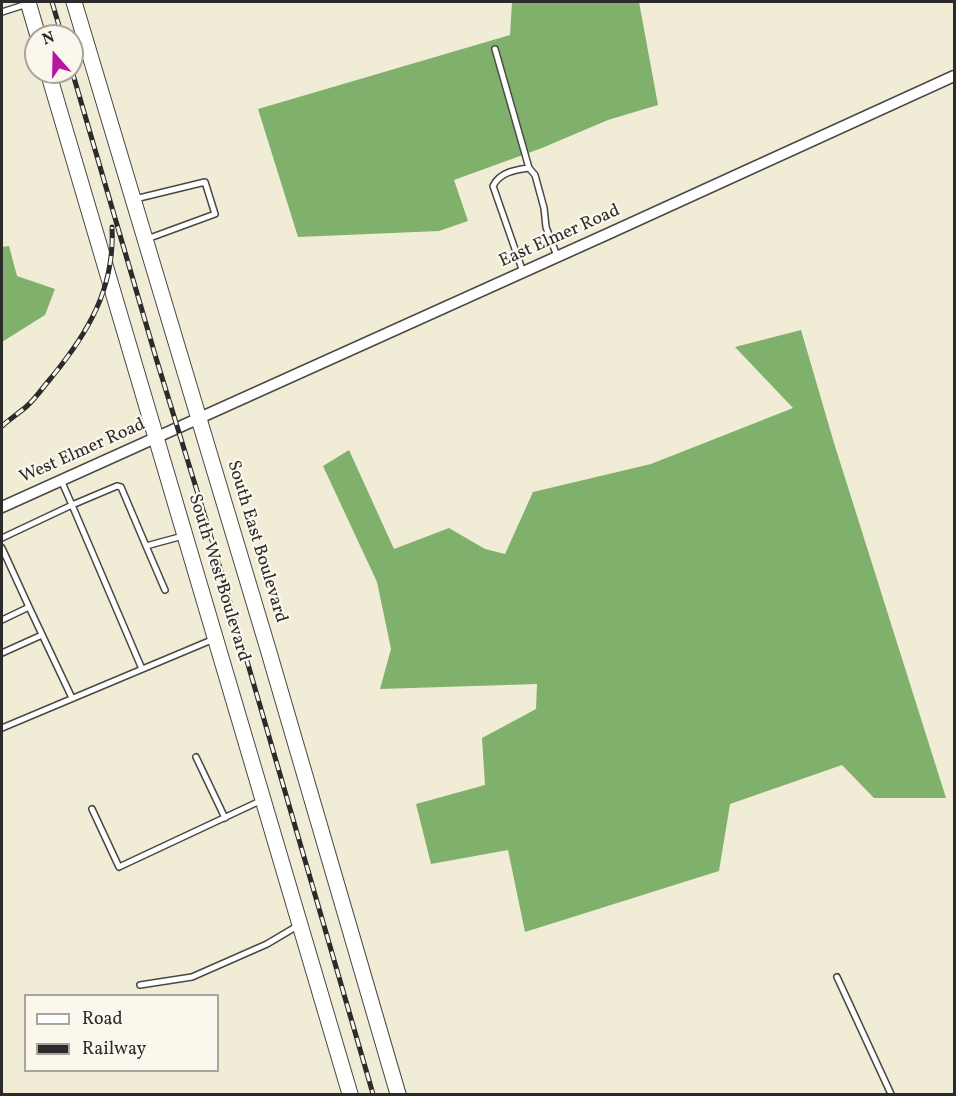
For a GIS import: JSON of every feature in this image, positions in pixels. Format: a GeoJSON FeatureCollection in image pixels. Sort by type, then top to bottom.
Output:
{"type":"FeatureCollection","features":[{"type":"Feature","properties":{"kind":"main road"},"geometry":{"type":"LineString","coordinates":[[28,2],[34,24]]}},
{"type":"Feature","properties":{"kind":"main road","name":"South East Boulevard"},"geometry":{"type":"LineString","coordinates":[[75,2],[398,1095]]}},
{"type":"Feature","properties":{"kind":"main road","name":"South West Boulevard"},"geometry":{"type":"LineString","coordinates":[[52,84],[350,1095]]}},
{"type":"Feature","properties":{"kind":"street","name":"East Elmer Road"},"geometry":{"type":"LineString","coordinates":[[178,427],[954,75]]}},
{"type":"Feature","properties":{"kind":"street","name":"West Elmer Road"},"geometry":{"type":"LineString","coordinates":[[2,507],[178,427]]}},
{"type":"Feature","properties":{"kind":"lane"},"geometry":{"type":"LineString","coordinates":[[2,12],[28,2]]}},
{"type":"Feature","properties":{"kind":"lane"},"geometry":{"type":"LineString","coordinates":[[495,49],[529,168],[535,175],[544,208],[546,227],[557,256]]}},
{"type":"Feature","properties":{"kind":"lane"},"geometry":{"type":"LineString","coordinates":[[523,272],[493,186],[496,179],[512,170],[529,168]]}},
{"type":"Feature","properties":{"kind":"lane"},"geometry":{"type":"LineString","coordinates":[[133,199],[205,182],[215,214],[145,240]]}},
{"type":"Feature","properties":{"kind":"lane"},"geometry":{"type":"LineString","coordinates":[[61,480],[142,669]]}},
{"type":"Feature","properties":{"kind":"lane"},"geometry":{"type":"LineString","coordinates":[[2,538],[114,486],[122,487],[165,590]]}},
{"type":"Feature","properties":{"kind":"lane"},"geometry":{"type":"LineString","coordinates":[[146,546],[185,535]]}},
{"type":"Feature","properties":{"kind":"lane"},"geometry":{"type":"LineString","coordinates":[[2,548],[72,698]]}},
{"type":"Feature","properties":{"kind":"lane"},"geometry":{"type":"LineString","coordinates":[[2,620],[29,607]]}},
{"type":"Feature","properties":{"kind":"lane"},"geometry":{"type":"LineString","coordinates":[[2,653],[42,635]]}},
{"type":"Feature","properties":{"kind":"lane"},"geometry":{"type":"LineString","coordinates":[[2,728],[216,639]]}},
{"type":"Feature","properties":{"kind":"lane"},"geometry":{"type":"LineString","coordinates":[[196,757],[225,818]]}},
{"type":"Feature","properties":{"kind":"lane"},"geometry":{"type":"LineString","coordinates":[[92,809],[119,867],[263,800]]}},
{"type":"Feature","properties":{"kind":"lane"},"geometry":{"type":"LineString","coordinates":[[140,985],[192,977],[267,944],[300,924]]}},
{"type":"Feature","properties":{"kind":"lane"},"geometry":{"type":"LineString","coordinates":[[837,978],[891,1095]]}},
{"type":"Feature","properties":{"kind":"green space"},"geometry":{"type":"Polygon","coordinates":[[[512,2],[639,2],[658,105],[608,120],[542,148],[454,180],[468,221],[439,231],[298,237],[258,109],[510,35],[512,2]]]}},
{"type":"Feature","properties":{"kind":"green space"},"geometry":{"type":"Polygon","coordinates":[[[9,246],[17,276],[55,289],[45,315],[2,342],[2,247],[9,246]]]}},
{"type":"Feature","properties":{"kind":"green space"},"geometry":{"type":"Polygon","coordinates":[[[801,330],[834,443],[946,798],[874,798],[842,765],[730,804],[719,871],[525,932],[508,850],[431,864],[416,804],[485,785],[482,738],[536,709],[537,684],[380,689],[391,649],[377,582],[323,466],[349,450],[394,549],[449,528],[485,549],[505,554],[533,492],[651,464],[793,408],[735,347],[801,330]]]}},
{"type":"Feature","properties":{"kind":"railway"},"geometry":{"type":"LineString","coordinates":[[52,2],[58,24]]}},
{"type":"Feature","properties":{"kind":"railway"},"geometry":{"type":"LineString","coordinates":[[76,84],[206,520],[373,1094]]}},
{"type":"Feature","properties":{"kind":"railway"},"geometry":{"type":"LineString","coordinates":[[2,426],[33,400],[77,344],[87,327],[104,290],[112,249],[112,227]]}}]}
